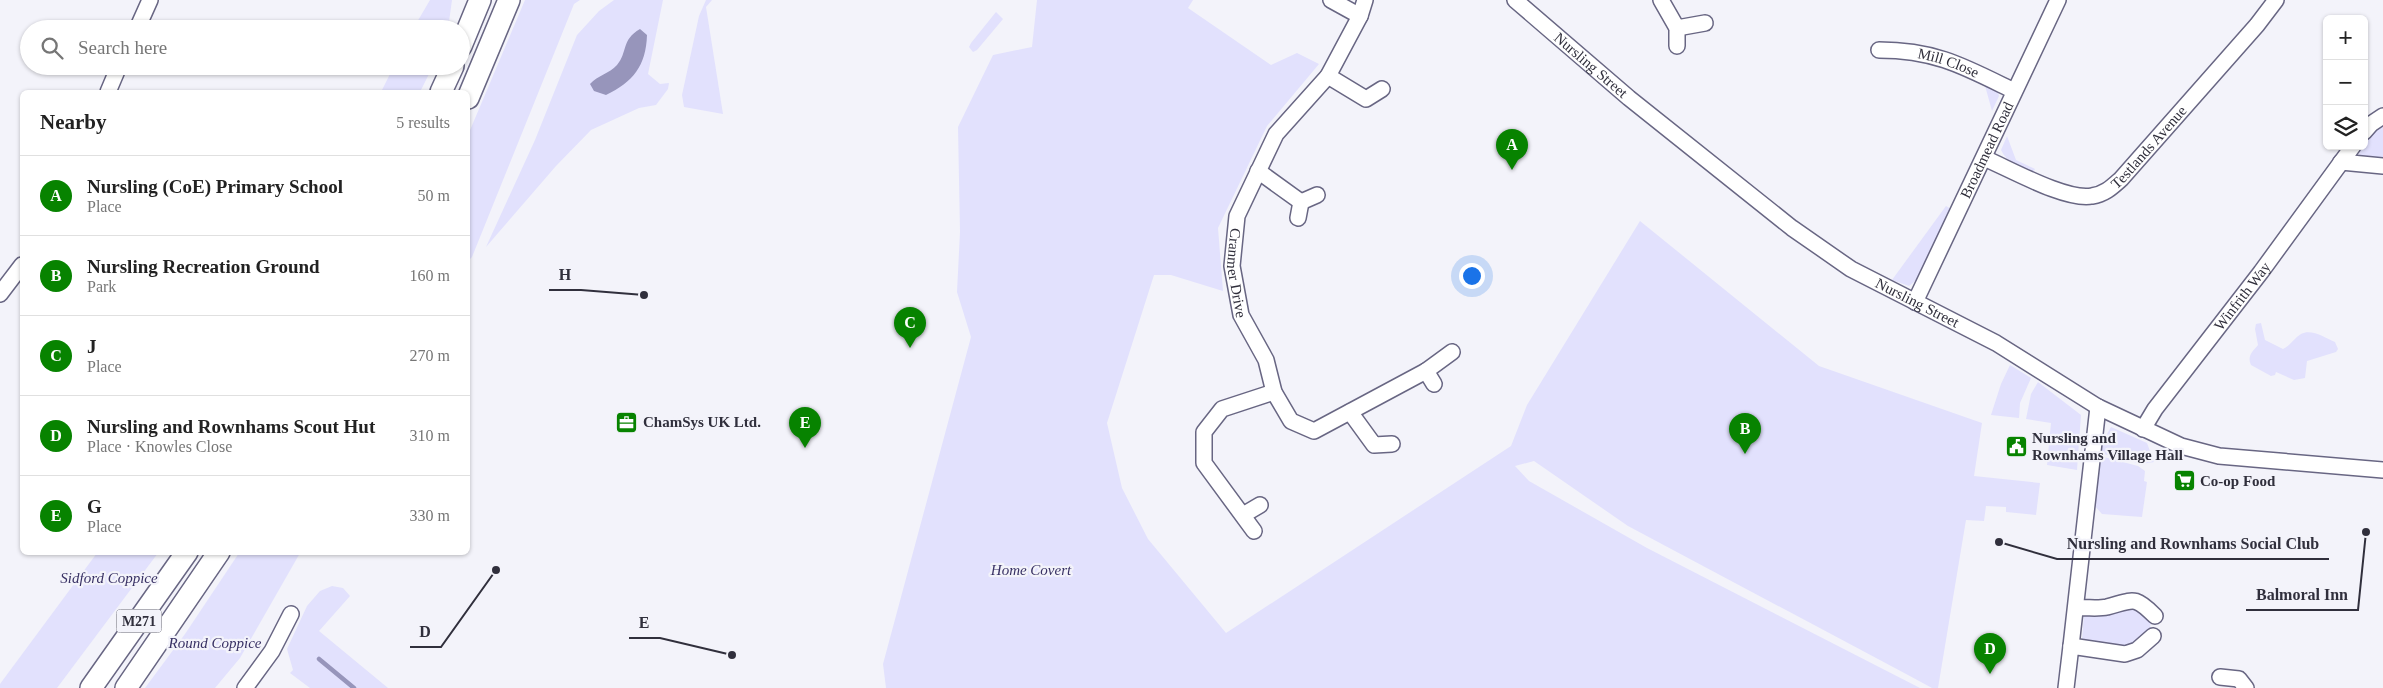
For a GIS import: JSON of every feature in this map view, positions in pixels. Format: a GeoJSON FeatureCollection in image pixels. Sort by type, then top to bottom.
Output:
{"type":"FeatureCollection","features":[{"type":"Feature","properties":{"kind":"highway"},"geometry":{"type":"LineString","coordinates":[[470,24],[480,0]]}},
{"type":"Feature","properties":{"kind":"highway"},"geometry":{"type":"LineString","coordinates":[[470,93],[509,0]]}},
{"type":"Feature","properties":{"kind":"highway"},"geometry":{"type":"LineString","coordinates":[[442,90],[449,75]]}},
{"type":"Feature","properties":{"kind":"highway","name":"M271"},"geometry":{"type":"LineString","coordinates":[[91,688],[185,555]]}},
{"type":"Feature","properties":{"kind":"highway","name":"M271"},"geometry":{"type":"LineString","coordinates":[[126,688],[217,555]]}},
{"type":"Feature","properties":{"kind":"street"},"geometry":{"type":"LineString","coordinates":[[141,20],[150,0]]}},
{"type":"Feature","properties":{"kind":"street"},"geometry":{"type":"LineString","coordinates":[[1331,0],[1360,16]]}},
{"type":"Feature","properties":{"kind":"street","name":"Cranmer Drive"},"geometry":{"type":"LineString","coordinates":[[1365,0],[1360,16],[1328,76],[1276,134],[1237,216],[1232,266],[1241,315],[1266,360],[1274,392],[1291,421],[1314,431],[1426,371],[1452,352]]}},
{"type":"Feature","properties":{"kind":"street","name":"Nursling Street"},"geometry":{"type":"LineString","coordinates":[[1515,0],[1621,92],[1792,228],[1851,269],[1996,343],[2098,407],[2181,446],[2219,456],[2383,470]]}},
{"type":"Feature","properties":{"kind":"street"},"geometry":{"type":"LineString","coordinates":[[1661,0],[1677,28],[1677,46]]}},
{"type":"Feature","properties":{"kind":"street","name":"Broadmead Road"},"geometry":{"type":"LineString","coordinates":[[1915,302],[2058,0]]}},
{"type":"Feature","properties":{"kind":"street","name":"Testlands Avenue"},"geometry":{"type":"LineString","coordinates":[[1984,158],[2067,194],[2085,197],[2108,190],[2122,178],[2276,0]]}},
{"type":"Feature","properties":{"kind":"street"},"geometry":{"type":"LineString","coordinates":[[1677,28],[1705,23]]}},
{"type":"Feature","properties":{"kind":"street","name":"Mill Close"},"geometry":{"type":"LineString","coordinates":[[1879,50],[1915,51],[1953,61],[2014,91]]}},
{"type":"Feature","properties":{"kind":"street"},"geometry":{"type":"LineString","coordinates":[[109,90],[115,75]]}},
{"type":"Feature","properties":{"kind":"street"},"geometry":{"type":"LineString","coordinates":[[1328,76],[1366,105],[1382,89]]}},
{"type":"Feature","properties":{"kind":"street"},"geometry":{"type":"LineString","coordinates":[[2368,128],[2375,120],[2383,116]]}},
{"type":"Feature","properties":{"kind":"street","name":"Winfrith Way"},"geometry":{"type":"LineString","coordinates":[[2143,429],[2155,409],[2261,272],[2350,150]]}},
{"type":"Feature","properties":{"kind":"street"},"geometry":{"type":"LineString","coordinates":[[2341,162],[2383,166]]}},
{"type":"Feature","properties":{"kind":"street"},"geometry":{"type":"LineString","coordinates":[[1258,171],[1301,202]]}},
{"type":"Feature","properties":{"kind":"street"},"geometry":{"type":"LineString","coordinates":[[1301,202],[1317,195]]}},
{"type":"Feature","properties":{"kind":"street"},"geometry":{"type":"LineString","coordinates":[[1298,218],[1301,202]]}},
{"type":"Feature","properties":{"kind":"street"},"geometry":{"type":"LineString","coordinates":[[2,287],[20,267]]}},
{"type":"Feature","properties":{"kind":"street"},"geometry":{"type":"LineString","coordinates":[[1426,371],[1434,384]]}},
{"type":"Feature","properties":{"kind":"street"},"geometry":{"type":"LineString","coordinates":[[1254,531],[1204,463],[1204,432],[1222,409],[1274,392]]}},
{"type":"Feature","properties":{"kind":"street"},"geometry":{"type":"LineString","coordinates":[[2066,688],[2098,407]]}},
{"type":"Feature","properties":{"kind":"street"},"geometry":{"type":"LineString","coordinates":[[1350,412],[1372,452],[1392,444]]}},
{"type":"Feature","properties":{"kind":"street"},"geometry":{"type":"LineString","coordinates":[[1242,515],[1260,505]]}},
{"type":"Feature","properties":{"kind":"street"},"geometry":{"type":"LineString","coordinates":[[2076,608],[2106,607],[2126,600],[2141,602],[2155,616]]}},
{"type":"Feature","properties":{"kind":"street"},"geometry":{"type":"LineString","coordinates":[[245,688],[272,650],[291,614]]}},
{"type":"Feature","properties":{"kind":"street"},"geometry":{"type":"LineString","coordinates":[[2071,646],[2126,654],[2137,650],[2153,636]]}},
{"type":"Feature","properties":{"kind":"street"},"geometry":{"type":"LineString","coordinates":[[2220,677],[2239,678],[2246,688]]}},
{"type":"Feature","properties":{"kind":"green space"},"geometry":{"type":"Polygon","coordinates":[[[430,0],[452,0],[449,20],[418,20],[430,0]]]}},
{"type":"Feature","properties":{"kind":"green space"},"geometry":{"type":"Polygon","coordinates":[[[525,0],[580,0],[574,4],[470,259],[470,130],[525,0]]]}},
{"type":"Feature","properties":{"kind":"green space"},"geometry":{"type":"Polygon","coordinates":[[[614,0],[663,0],[648,74],[660,84],[669,83],[668,89],[656,105],[639,108],[591,130],[556,166],[486,247],[535,140],[577,35],[599,11],[614,0]]]}},
{"type":"Feature","properties":{"kind":"green space"},"geometry":{"type":"Polygon","coordinates":[[[706,0],[712,0],[706,7],[723,114],[684,107],[682,95],[699,16],[706,0]]]}},
{"type":"Feature","properties":{"kind":"green space","name":"Home Covert"},"geometry":{"type":"Polygon","coordinates":[[[1037,0],[1193,0],[1188,8],[1271,65],[1297,53],[1319,64],[1267,126],[1218,228],[1223,291],[1171,275],[1154,275],[1107,423],[1122,488],[1148,539],[1226,633],[1511,446],[1527,405],[1640,221],[1819,366],[1982,423],[1974,476],[2040,483],[2036,515],[2006,512],[2006,507],[1986,506],[1984,521],[1966,520],[1938,688],[1932,688],[1628,526],[1534,461],[1515,466],[1529,481],[1647,548],[1920,688],[886,688],[883,664],[971,337],[957,292],[960,232],[958,127],[993,55],[1032,47],[1037,0]]]}},
{"type":"Feature","properties":{"kind":"green space"},"geometry":{"type":"Polygon","coordinates":[[[996,12],[1003,19],[977,50],[973,52],[969,47],[971,43],[996,12]]]}},
{"type":"Feature","properties":{"kind":"green space"},"geometry":{"type":"Polygon","coordinates":[[[390,75],[428,75],[421,90],[382,90],[390,75]]]}},
{"type":"Feature","properties":{"kind":"green space"},"geometry":{"type":"Polygon","coordinates":[[[1984,82],[1997,90],[1999,96],[1992,111],[1984,82]]]}},
{"type":"Feature","properties":{"kind":"green space"},"geometry":{"type":"Polygon","coordinates":[[[2383,123],[2383,163],[2362,159],[2359,154],[2360,150],[2368,150],[2368,136],[2383,123]]]}},
{"type":"Feature","properties":{"kind":"green space"},"geometry":{"type":"Polygon","coordinates":[[[2007,136],[2016,160],[2035,169],[2033,172],[2014,164],[2001,150],[2007,136]]]}},
{"type":"Feature","properties":{"kind":"green space"},"geometry":{"type":"Polygon","coordinates":[[[1946,206],[1953,210],[1920,277],[1909,286],[1892,280],[1946,206]]]}},
{"type":"Feature","properties":{"kind":"green space"},"geometry":{"type":"Polygon","coordinates":[[[2261,323],[2265,340],[2283,349],[2296,337],[2309,332],[2335,342],[2338,349],[2336,352],[2307,361],[2305,378],[2294,380],[2276,372],[2275,375],[2271,376],[2251,365],[2250,362],[2251,354],[2258,345],[2256,324],[2261,323]]]}},
{"type":"Feature","properties":{"kind":"green space"},"geometry":{"type":"Polygon","coordinates":[[[2010,365],[2031,378],[2020,403],[2019,418],[1991,415],[2001,384],[2010,365]]]}},
{"type":"Feature","properties":{"kind":"green space"},"geometry":{"type":"Polygon","coordinates":[[[2038,382],[2081,415],[2077,470],[2047,465],[2051,423],[2026,419],[2031,394],[2038,382]]]}},
{"type":"Feature","properties":{"kind":"green space"},"geometry":{"type":"Polygon","coordinates":[[[2111,427],[2147,443],[2154,462],[2141,464],[2100,453],[2102,443],[2111,427]]]}},
{"type":"Feature","properties":{"kind":"green space"},"geometry":{"type":"Polygon","coordinates":[[[2100,456],[2138,466],[2145,471],[2144,481],[2147,482],[2142,517],[2102,514],[2094,505],[2100,456]]]}},
{"type":"Feature","properties":{"kind":"green space","name":"Sidford Coppice"},"geometry":{"type":"Polygon","coordinates":[[[96,555],[157,555],[57,688],[0,688],[0,684],[96,555]]]}},
{"type":"Feature","properties":{"kind":"green space","name":"Round Coppice"},"geometry":{"type":"Polygon","coordinates":[[[238,555],[299,555],[240,658],[215,688],[145,688],[185,634],[238,555]]]}},
{"type":"Feature","properties":{"kind":"green space"},"geometry":{"type":"Polygon","coordinates":[[[332,586],[343,588],[350,596],[319,631],[388,688],[310,688],[290,673],[293,670],[287,649],[307,606],[320,591],[332,586]]]}},
{"type":"Feature","properties":{"kind":"green space"},"geometry":{"type":"Polygon","coordinates":[[[2136,605],[2151,618],[2150,631],[2134,644],[2123,646],[2082,640],[2084,614],[2136,605]]]}},
{"type":"Feature","properties":{"kind":"shaded area"},"geometry":{"type":"Polygon","coordinates":[[[640,29],[647,35],[646,46],[641,64],[636,72],[624,84],[606,95],[594,91],[590,84],[617,65],[630,37],[640,29]]]}},
{"type":"Feature","properties":{"kind":"waterway"},"geometry":{"type":"LineString","coordinates":[[319,659],[354,688]]}},
{"type":"Feature","properties":{"kind":"place","name":"Nursling (CoE) Primary School"},"geometry":{"type":"Point","coordinates":[1512,170]}},
{"type":"Feature","properties":{"kind":"place","name":"H"},"geometry":{"type":"Point","coordinates":[644,295]}},
{"type":"Feature","properties":{"kind":"place","name":"J"},"geometry":{"type":"Point","coordinates":[910,348]}},
{"type":"Feature","properties":{"kind":"place","name":"ChamSys UK Ltd."},"geometry":{"type":"Point","coordinates":[627,422]}},
{"type":"Feature","properties":{"kind":"place","name":"Nursling and Rownhams Village Hall"},"geometry":{"type":"Point","coordinates":[2016,447]}},
{"type":"Feature","properties":{"kind":"place","name":"G"},"geometry":{"type":"Point","coordinates":[805,448]}},
{"type":"Feature","properties":{"kind":"place","name":"Nursling Recreation Ground"},"geometry":{"type":"Point","coordinates":[1745,454]}},
{"type":"Feature","properties":{"kind":"place","name":"Co-op Food"},"geometry":{"type":"Point","coordinates":[2184,481]}},
{"type":"Feature","properties":{"kind":"place","name":"Balmoral Inn"},"geometry":{"type":"Point","coordinates":[2366,532]}},
{"type":"Feature","properties":{"kind":"place","name":"Nursling and Rownhams Social Club"},"geometry":{"type":"Point","coordinates":[1999,542]}},
{"type":"Feature","properties":{"kind":"place","name":"D"},"geometry":{"type":"Point","coordinates":[496,570]}},
{"type":"Feature","properties":{"kind":"place","name":"E"},"geometry":{"type":"Point","coordinates":[732,655]}},
{"type":"Feature","properties":{"kind":"place","name":"Nursling and Rownhams Scout Hut"},"geometry":{"type":"Point","coordinates":[1990,674]}}]}
